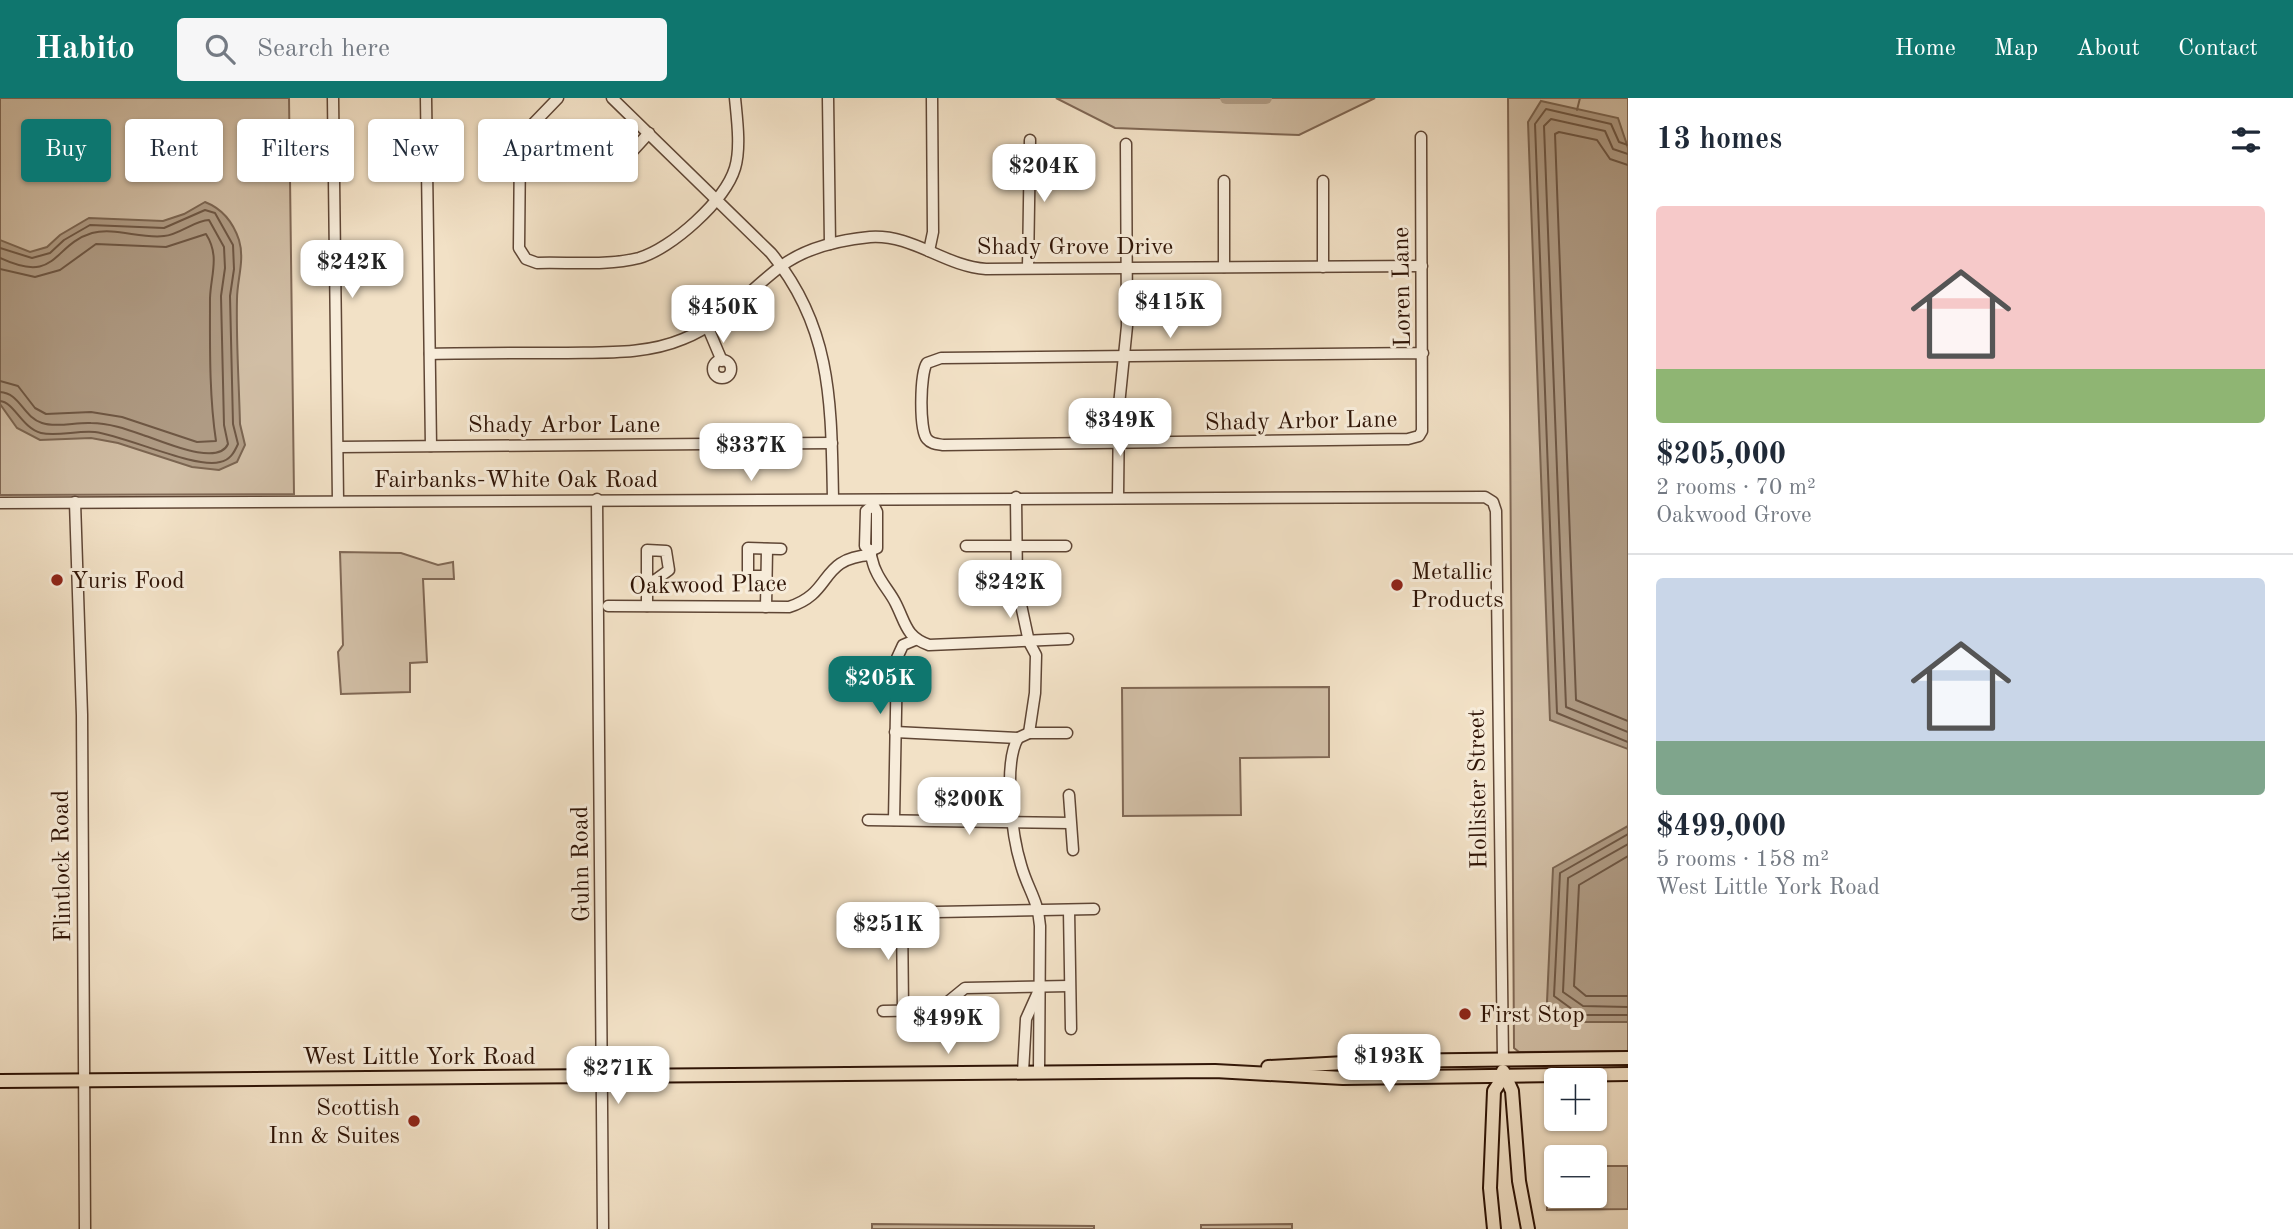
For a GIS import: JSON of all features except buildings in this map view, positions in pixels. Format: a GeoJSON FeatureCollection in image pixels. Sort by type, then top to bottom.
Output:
{"type":"FeatureCollection","features":[{"type":"Feature","properties":{"kind":"main road","name":"West Little York Road"},"geometry":{"type":"LineString","coordinates":[[1215,1071],[1342,1062],[1628,1058]]}},
{"type":"Feature","properties":{"kind":"main road","name":"Hollister Street"},"geometry":{"type":"LineString","coordinates":[[1503,1060],[1504,1076],[1512,1091],[1519,1181],[1528,1229]]}},
{"type":"Feature","properties":{"kind":"main road","name":"West Little York Road"},"geometry":{"type":"LineString","coordinates":[[0,1081],[1215,1071],[1343,1078],[1628,1074]]}},
{"type":"Feature","properties":{"kind":"main road","name":"Hollister Street"},"geometry":{"type":"LineString","coordinates":[[1494,1229],[1490,1188],[1494,1091],[1504,1076]]}},
{"type":"Feature","properties":{"kind":"street"},"geometry":{"type":"LineString","coordinates":[[333,98],[338,501]]}},
{"type":"Feature","properties":{"kind":"street"},"geometry":{"type":"LineString","coordinates":[[426,98],[431,446]]}},
{"type":"Feature","properties":{"kind":"street"},"geometry":{"type":"LineString","coordinates":[[558,98],[523,138],[519,152],[519,248],[526,259],[537,263],[622,261],[646,255],[676,238],[729,182],[737,161],[735,98]]}},
{"type":"Feature","properties":{"kind":"street"},"geometry":{"type":"LineString","coordinates":[[612,98],[716,198],[781,266],[803,301],[820,345],[830,390],[833,498]]}},
{"type":"Feature","properties":{"kind":"street"},"geometry":{"type":"LineString","coordinates":[[828,98],[830,244]]}},
{"type":"Feature","properties":{"kind":"street"},"geometry":{"type":"LineString","coordinates":[[929,251],[933,232],[932,98]]}},
{"type":"Feature","properties":{"kind":"street"},"geometry":{"type":"LineString","coordinates":[[638,145],[649,133]]}},
{"type":"Feature","properties":{"kind":"street","name":"Loren Lane"},"geometry":{"type":"LineString","coordinates":[[1419,436],[1423,431],[1421,137]]}},
{"type":"Feature","properties":{"kind":"street"},"geometry":{"type":"LineString","coordinates":[[1028,268],[1030,140]]}},
{"type":"Feature","properties":{"kind":"street"},"geometry":{"type":"LineString","coordinates":[[1118,497],[1117,443],[1124,356],[1126,268],[1126,144]]}},
{"type":"Feature","properties":{"kind":"street"},"geometry":{"type":"LineString","coordinates":[[1224,181],[1224,267]]}},
{"type":"Feature","properties":{"kind":"street"},"geometry":{"type":"LineString","coordinates":[[1323,181],[1323,267]]}},
{"type":"Feature","properties":{"kind":"street","name":"Shady Grove Drive"},"geometry":{"type":"LineString","coordinates":[[430,354],[631,351],[679,341],[708,328],[781,266],[830,244],[883,237],[905,241],[966,267],[1422,266]]}},
{"type":"Feature","properties":{"kind":"street"},"geometry":{"type":"LineString","coordinates":[[708,328],[722,360]]}},
{"type":"Feature","properties":{"kind":"street"},"geometry":{"type":"LineString","coordinates":[[1124,356],[1423,353]]}},
{"type":"Feature","properties":{"kind":"street","name":"Shady Arbor Lane"},"geometry":{"type":"LineString","coordinates":[[1124,356],[941,358],[927,363],[922,372],[923,428],[930,442],[943,445],[1408,439],[1419,436]]}},
{"type":"Feature","properties":{"kind":"street","name":"Shady Arbor Lane"},"geometry":{"type":"LineString","coordinates":[[339,447],[832,443]]}},
{"type":"Feature","properties":{"kind":"street","name":"Fairbanks-White Oak Road"},"geometry":{"type":"LineString","coordinates":[[0,503],[833,498],[872,502],[1016,497],[1476,495],[1493,502]]}},
{"type":"Feature","properties":{"kind":"street"},"geometry":{"type":"LineString","coordinates":[[1016,497],[1017,586],[1029,642],[1036,655],[1036,680],[1029,733]]}},
{"type":"Feature","properties":{"kind":"street","name":"Guhn Road"},"geometry":{"type":"LineString","coordinates":[[597,499],[603,1229]]}},
{"type":"Feature","properties":{"kind":"street","name":"Flintlock Road"},"geometry":{"type":"LineString","coordinates":[[75,502],[82,715],[85,1229]]}},
{"type":"Feature","properties":{"kind":"street"},"geometry":{"type":"LineString","coordinates":[[872,502],[877,512],[877,548],[871,553],[874,569],[896,603],[906,631],[915,640],[929,645],[1068,639]]}},
{"type":"Feature","properties":{"kind":"street","name":"Hollister Street"},"geometry":{"type":"LineString","coordinates":[[1493,502],[1496,537],[1503,1060]]}},
{"type":"Feature","properties":{"kind":"street"},"geometry":{"type":"LineString","coordinates":[[966,546],[1066,546]]}},
{"type":"Feature","properties":{"kind":"street"},"geometry":{"type":"LineString","coordinates":[[766,576],[748,576],[748,548],[781,549]]}},
{"type":"Feature","properties":{"kind":"street"},"geometry":{"type":"LineString","coordinates":[[766,607],[767,549]]}},
{"type":"Feature","properties":{"kind":"street","name":"Oakwood Place"},"geometry":{"type":"LineString","coordinates":[[608,606],[766,607],[799,604],[815,595],[835,565],[854,556],[871,553]]}},
{"type":"Feature","properties":{"kind":"street"},"geometry":{"type":"LineString","coordinates":[[647,579],[647,606]]}},
{"type":"Feature","properties":{"kind":"street"},"geometry":{"type":"LineString","coordinates":[[894,820],[897,658],[903,645],[915,640]]}},
{"type":"Feature","properties":{"kind":"street"},"geometry":{"type":"LineString","coordinates":[[895,732],[1018,738],[1029,733],[1067,733]]}},
{"type":"Feature","properties":{"kind":"street"},"geometry":{"type":"LineString","coordinates":[[1018,738],[1011,750],[1014,823],[1021,866],[1039,911],[1039,1072]]}},
{"type":"Feature","properties":{"kind":"street"},"geometry":{"type":"LineString","coordinates":[[1069,795],[1073,850]]}},
{"type":"Feature","properties":{"kind":"street"},"geometry":{"type":"LineString","coordinates":[[868,820],[1070,823]]}},
{"type":"Feature","properties":{"kind":"street"},"geometry":{"type":"LineString","coordinates":[[882,913],[1094,909]]}},
{"type":"Feature","properties":{"kind":"street"},"geometry":{"type":"LineString","coordinates":[[1069,910],[1071,1029]]}},
{"type":"Feature","properties":{"kind":"street"},"geometry":{"type":"LineString","coordinates":[[902,913],[903,1011]]}},
{"type":"Feature","properties":{"kind":"street"},"geometry":{"type":"LineString","coordinates":[[1023,1072],[1026,1019],[1041,986]]}},
{"type":"Feature","properties":{"kind":"street"},"geometry":{"type":"LineString","coordinates":[[883,1011],[937,1010],[965,988],[1069,986]]}},
{"type":"Feature","properties":{"kind":"shaded area"},"geometry":{"type":"Polygon","coordinates":[[[0,98],[289,98],[289,119],[237,119],[237,182],[290,182],[294,494],[0,495],[0,98]]]}},
{"type":"Feature","properties":{"kind":"shaded area"},"geometry":{"type":"Polygon","coordinates":[[[1056,98],[1375,98],[1299,135],[1115,128],[1056,98]]]}},
{"type":"Feature","properties":{"kind":"shaded area"},"geometry":{"type":"Polygon","coordinates":[[[1508,98],[1628,98],[1628,1051],[1519,1052],[1514,1048],[1508,98]]]}},
{"type":"Feature","properties":{"kind":"shaded area"},"geometry":{"type":"Polygon","coordinates":[[[340,552],[401,553],[438,565],[453,562],[454,579],[423,579],[427,662],[410,663],[410,692],[341,694],[338,652],[343,645],[340,552]]]}},
{"type":"Feature","properties":{"kind":"shaded area"},"geometry":{"type":"Polygon","coordinates":[[[1329,687],[1329,757],[1240,758],[1241,815],[1123,816],[1122,688],[1329,687]]]}},
{"type":"Feature","properties":{"kind":"shaded area"},"geometry":{"type":"Polygon","coordinates":[[[1607,1166],[1628,1166],[1628,1209],[1547,1210],[1607,1208],[1607,1166]]]}},
{"type":"Feature","properties":{"kind":"shaded area"},"geometry":{"type":"Polygon","coordinates":[[[872,1224],[1094,1226],[1094,1229],[872,1229],[872,1224]]]}},
{"type":"Feature","properties":{"kind":"shaded area"},"geometry":{"type":"Polygon","coordinates":[[[1292,1224],[1292,1229],[1201,1229],[1201,1225],[1292,1224]]]}},
{"type":"Feature","properties":{"kind":"water"},"geometry":{"type":"Polygon","coordinates":[[[1541,101],[1618,118],[1628,148],[1628,749],[1550,720],[1528,122],[1541,101]]]}},
{"type":"Feature","properties":{"kind":"water"},"geometry":{"type":"Polygon","coordinates":[[[205,202],[227,217],[237,233],[241,247],[237,346],[240,424],[245,445],[237,462],[219,470],[192,467],[118,443],[91,438],[40,440],[17,428],[0,404],[0,240],[30,252],[47,247],[60,235],[89,218],[163,221],[184,214],[205,202]]]}},
{"type":"Feature","properties":{"kind":"water"},"geometry":{"type":"Polygon","coordinates":[[[1628,826],[1628,1022],[1578,1022],[1547,1002],[1553,868],[1628,826]]]}},
{"type":"Feature","properties":{"kind":"waterway"},"geometry":{"type":"LineString","coordinates":[[1226,98],[1266,98]]}},
{"type":"Feature","properties":{"kind":"waterway"},"geometry":{"type":"LineString","coordinates":[[1577,110],[1580,98]]}},
{"type":"Feature","properties":{"kind":"place","name":"Yuris Food"},"geometry":{"type":"Point","coordinates":[57,580]}},
{"type":"Feature","properties":{"kind":"place","name":"Metallic Products"},"geometry":{"type":"Point","coordinates":[1397,585]}},
{"type":"Feature","properties":{"kind":"place","name":"First Stop"},"geometry":{"type":"Point","coordinates":[1465,1014]}},
{"type":"Feature","properties":{"kind":"place","name":"Scottish Inn & Suites"},"geometry":{"type":"Point","coordinates":[414,1121]}}]}
